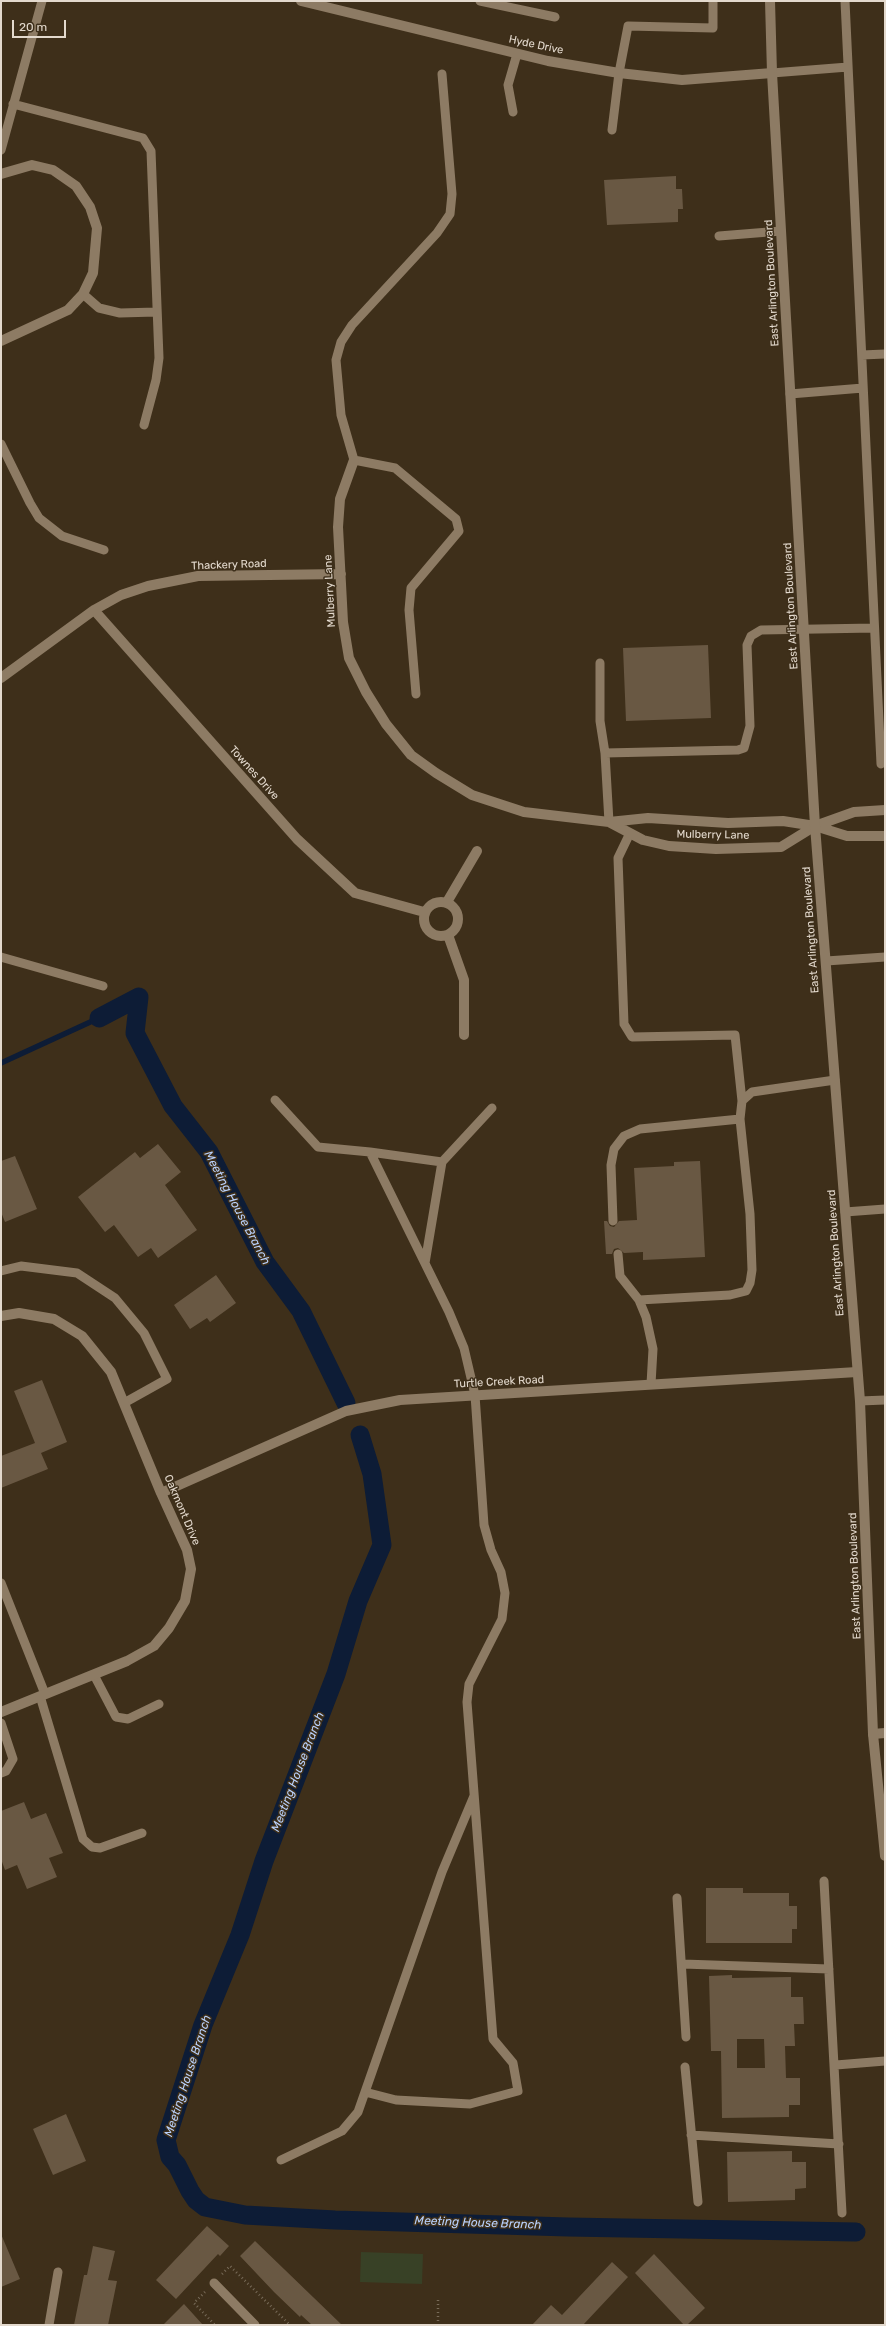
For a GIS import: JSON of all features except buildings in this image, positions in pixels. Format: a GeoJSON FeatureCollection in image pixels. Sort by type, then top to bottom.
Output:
{"type":"FeatureCollection","features":[{"type":"Feature","properties":{"kind":"street","name":"Hyde Drive"},"geometry":{"type":"LineString","coordinates":[[300,1],[335,5],[517,54],[618,73],[682,80],[772,73]]}},
{"type":"Feature","properties":{"kind":"street","name":"East Arlington Boulevard"},"geometry":{"type":"LineString","coordinates":[[770,1],[772,73],[816,826],[860,1401],[873,1734],[885,1856]]}},
{"type":"Feature","properties":{"kind":"street"},"geometry":{"type":"LineString","coordinates":[[1,174],[32,165],[53,170],[76,186],[90,207],[97,228],[93,273],[82,294],[68,310],[1,341]]}},
{"type":"Feature","properties":{"kind":"street","name":"Mulberry Lane"},"geometry":{"type":"LineString","coordinates":[[354,460],[340,499],[338,527],[343,622],[349,658],[366,692],[386,724],[411,755],[436,773],[472,795],[524,812],[609,822],[648,818],[728,823],[783,822],[816,826],[847,836],[885,836]]}},
{"type":"Feature","properties":{"kind":"street","name":"Thackery Road"},"geometry":{"type":"LineString","coordinates":[[1,678],[94,610],[121,595],[148,586],[198,576],[341,574]]}},
{"type":"Feature","properties":{"kind":"street","name":"Townes Drive"},"geometry":{"type":"LineString","coordinates":[[94,610],[297,839],[355,893],[424,912]]}},
{"type":"Feature","properties":{"kind":"street","name":"Mulberry Lane"},"geometry":{"type":"LineString","coordinates":[[609,822],[643,840],[669,846],[716,849],[781,847],[816,826],[854,812],[885,810]]}},
{"type":"Feature","properties":{"kind":"street"},"geometry":{"type":"LineString","coordinates":[[447,902],[477,851]]}},
{"type":"Feature","properties":{"kind":"street"},"geometry":{"type":"LineString","coordinates":[[434,902],[447,902],[457,912],[458,925],[448,935],[434,936],[424,926],[424,912],[434,902]]}},
{"type":"Feature","properties":{"kind":"street"},"geometry":{"type":"LineString","coordinates":[[448,935],[464,980],[464,1035]]}},
{"type":"Feature","properties":{"kind":"street","name":"Oakmont Drive"},"geometry":{"type":"LineString","coordinates":[[1,1316],[19,1313],[54,1319],[82,1336],[111,1372],[160,1493],[187,1550],[191,1569],[185,1601],[169,1628],[154,1646],[127,1661],[1,1712]]}},
{"type":"Feature","properties":{"kind":"street","name":"Turtle Creek Road"},"geometry":{"type":"LineString","coordinates":[[160,1493],[346,1411],[400,1400],[857,1372]]}},
{"type":"Feature","properties":{"kind":"street"},"geometry":{"type":"LineString","coordinates":[[873,1734],[885,1733]]}},
{"type":"Feature","properties":{"kind":"lane"},"geometry":{"type":"LineString","coordinates":[[1,150],[42,1]]}},
{"type":"Feature","properties":{"kind":"lane"},"geometry":{"type":"LineString","coordinates":[[480,1],[556,17]]}},
{"type":"Feature","properties":{"kind":"lane"},"geometry":{"type":"LineString","coordinates":[[612,130],[618,73],[628,26],[713,28],[713,1]]}},
{"type":"Feature","properties":{"kind":"lane"},"geometry":{"type":"LineString","coordinates":[[845,1],[881,764]]}},
{"type":"Feature","properties":{"kind":"lane"},"geometry":{"type":"LineString","coordinates":[[512,112],[508,85],[517,54]]}},
{"type":"Feature","properties":{"kind":"lane"},"geometry":{"type":"LineString","coordinates":[[772,73],[848,67]]}},
{"type":"Feature","properties":{"kind":"lane"},"geometry":{"type":"LineString","coordinates":[[416,694],[409,610],[411,588],[459,531],[456,519],[395,468],[354,460],[341,415],[336,360],[342,342],[352,325],[437,233],[450,214],[452,194],[442,74]]}},
{"type":"Feature","properties":{"kind":"lane"},"geometry":{"type":"LineString","coordinates":[[13,104],[143,138],[151,151],[156,312],[159,358],[156,380],[144,425]]}},
{"type":"Feature","properties":{"kind":"lane"},"geometry":{"type":"LineString","coordinates":[[718,236],[781,231]]}},
{"type":"Feature","properties":{"kind":"lane"},"geometry":{"type":"LineString","coordinates":[[82,294],[99,308],[120,313],[156,312]]}},
{"type":"Feature","properties":{"kind":"lane"},"geometry":{"type":"LineString","coordinates":[[862,356],[885,354]]}},
{"type":"Feature","properties":{"kind":"lane"},"geometry":{"type":"LineString","coordinates":[[790,394],[863,388]]}},
{"type":"Feature","properties":{"kind":"lane"},"geometry":{"type":"LineString","coordinates":[[2,450],[39,518],[62,536],[104,550]]}},
{"type":"Feature","properties":{"kind":"lane"},"geometry":{"type":"LineString","coordinates":[[605,753],[738,750],[744,748],[750,726],[747,645],[751,636],[761,630],[874,628]]}},
{"type":"Feature","properties":{"kind":"lane"},"geometry":{"type":"LineString","coordinates":[[600,663],[600,721],[605,753],[609,822]]}},
{"type":"Feature","properties":{"kind":"lane"},"geometry":{"type":"LineString","coordinates":[[630,834],[618,858],[624,1024],[632,1036],[735,1035],[742,1101],[740,1119],[750,1214],[752,1270],[746,1291],[730,1295],[639,1300]]}},
{"type":"Feature","properties":{"kind":"lane"},"geometry":{"type":"LineString","coordinates":[[1,957],[103,986]]}},
{"type":"Feature","properties":{"kind":"lane"},"geometry":{"type":"LineString","coordinates":[[826,961],[885,957]]}},
{"type":"Feature","properties":{"kind":"lane"},"geometry":{"type":"LineString","coordinates":[[742,1101],[752,1092],[835,1080]]}},
{"type":"Feature","properties":{"kind":"lane"},"geometry":{"type":"LineString","coordinates":[[274,1100],[318,1147],[370,1152],[442,1162]]}},
{"type":"Feature","properties":{"kind":"lane"},"geometry":{"type":"LineString","coordinates":[[425,1263],[442,1162],[492,1108]]}},
{"type":"Feature","properties":{"kind":"lane"},"geometry":{"type":"LineString","coordinates":[[613,1221],[611,1165],[614,1148],[624,1136],[640,1129],[740,1119]]}},
{"type":"Feature","properties":{"kind":"lane"},"geometry":{"type":"LineString","coordinates":[[365,2092],[396,2100],[470,2104],[518,2091],[513,2063],[493,2039],[467,1702],[469,1684],[502,1619],[505,1593],[501,1572],[491,1550],[484,1525],[475,1395],[464,1348],[425,1263],[370,1152]]}},
{"type":"Feature","properties":{"kind":"lane"},"geometry":{"type":"LineString","coordinates":[[845,1212],[885,1209]]}},
{"type":"Feature","properties":{"kind":"lane"},"geometry":{"type":"LineString","coordinates":[[618,1254],[620,1276],[639,1300],[646,1317],[653,1349],[651,1384]]}},
{"type":"Feature","properties":{"kind":"lane"},"geometry":{"type":"LineString","coordinates":[[1,1271],[21,1266],[77,1273],[115,1298],[144,1333],[167,1379],[124,1404]]}},
{"type":"Feature","properties":{"kind":"lane"},"geometry":{"type":"LineString","coordinates":[[860,1401],[885,1400]]}},
{"type":"Feature","properties":{"kind":"lane"},"geometry":{"type":"LineString","coordinates":[[1,1583],[42,1695],[83,1839],[92,1847],[100,1848],[142,1833]]}},
{"type":"Feature","properties":{"kind":"lane"},"geometry":{"type":"LineString","coordinates":[[94,1674],[116,1717],[128,1719],[159,1704]]}},
{"type":"Feature","properties":{"kind":"lane"},"geometry":{"type":"LineString","coordinates":[[1,1723],[12,1759],[6,1771],[1,1773]]}},
{"type":"Feature","properties":{"kind":"lane"},"geometry":{"type":"LineString","coordinates":[[280,2160],[342,2131],[358,2112],[442,1872],[474,1795]]}},
{"type":"Feature","properties":{"kind":"lane"},"geometry":{"type":"LineString","coordinates":[[824,1881],[836,2065],[842,2213]]}},
{"type":"Feature","properties":{"kind":"lane"},"geometry":{"type":"LineString","coordinates":[[677,1898],[683,1964],[686,2037]]}},
{"type":"Feature","properties":{"kind":"lane"},"geometry":{"type":"LineString","coordinates":[[683,1964],[829,1969]]}},
{"type":"Feature","properties":{"kind":"lane"},"geometry":{"type":"LineString","coordinates":[[836,2065],[885,2061]]}},
{"type":"Feature","properties":{"kind":"lane"},"geometry":{"type":"LineString","coordinates":[[685,2067],[698,2202]]}},
{"type":"Feature","properties":{"kind":"lane"},"geometry":{"type":"LineString","coordinates":[[691,2135],[839,2144]]}},
{"type":"Feature","properties":{"kind":"lane"},"geometry":{"type":"LineString","coordinates":[[49,2325],[58,2272]]}},
{"type":"Feature","properties":{"kind":"lane"},"geometry":{"type":"LineString","coordinates":[[214,2283],[255,2325]]}},
{"type":"Feature","properties":{"kind":"path"},"geometry":{"type":"LineString","coordinates":[[438,2298],[438,2325]]}},
{"type":"Feature","properties":{"kind":"green space"},"geometry":{"type":"Polygon","coordinates":[[[361,2252],[423,2254],[422,2284],[360,2282],[361,2252]]]}},
{"type":"Feature","properties":{"kind":"waterway","name":"Meeting House Branch"},"geometry":{"type":"LineString","coordinates":[[99,1018],[139,997],[135,1033],[173,1106],[209,1152],[265,1262],[301,1311],[346,1403]]}},
{"type":"Feature","properties":{"kind":"waterway","name":"Meeting House Branch"},"geometry":{"type":"LineString","coordinates":[[1,1063],[99,1018]]}},
{"type":"Feature","properties":{"kind":"waterway","name":"Meeting House Branch"},"geometry":{"type":"LineString","coordinates":[[360,1435],[372,1474],[382,1545],[358,1601],[336,1674],[264,1861],[240,1935],[203,2025],[166,2140],[170,2157],[177,2165],[190,2191],[196,2200],[205,2207],[245,2215],[335,2220],[568,2227],[856,2232]]}}]}
